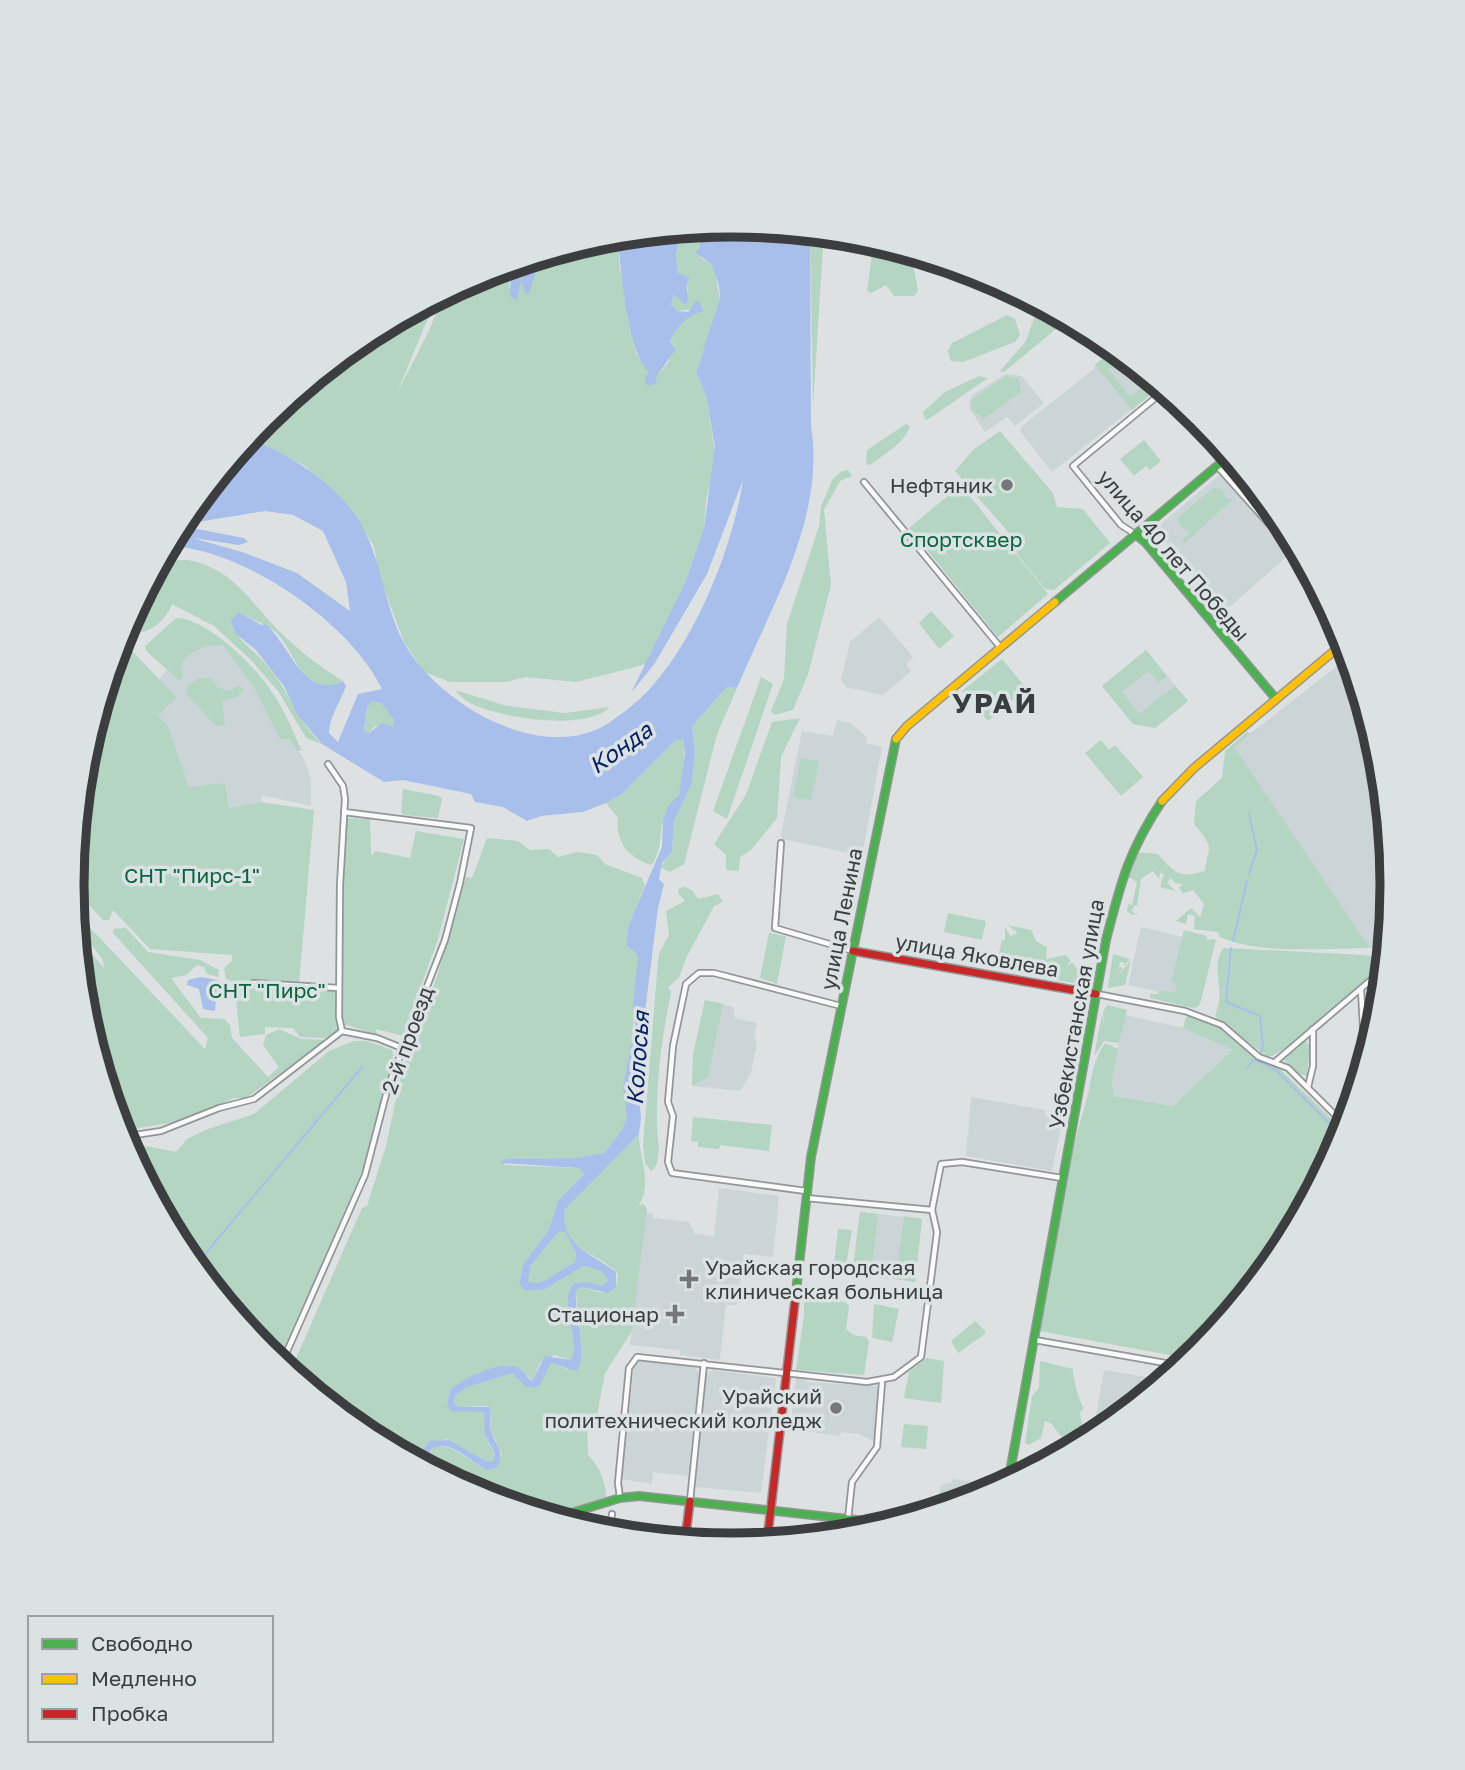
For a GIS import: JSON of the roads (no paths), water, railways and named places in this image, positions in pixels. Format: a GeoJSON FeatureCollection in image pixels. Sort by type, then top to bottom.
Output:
{"type":"FeatureCollection","features":[{"type":"Feature","properties":{"kind":"main road","name":"улица Ленина"},"geometry":{"type":"LineString","coordinates":[[767,1532],[805,1195],[895,741],[906,726],[1223,461]]}},
{"type":"Feature","properties":{"kind":"main road","name":"улица 40 лет Победы"},"geometry":{"type":"LineString","coordinates":[[1135,534],[1144,541],[1276,699]]}},
{"type":"Feature","properties":{"kind":"main road","name":"Узбекистанская улица"},"geometry":{"type":"LineString","coordinates":[[1010,1471],[1116,890],[1139,835],[1178,783],[1336,649]]}},
{"type":"Feature","properties":{"kind":"main road","name":"улица Яковлева"},"geometry":{"type":"LineString","coordinates":[[853,951],[1096,994]]}},
{"type":"Feature","properties":{"kind":"main road"},"geometry":{"type":"LineString","coordinates":[[572,1513],[620,1498],[639,1496],[863,1520]]}},
{"type":"Feature","properties":{"kind":"main road"},"geometry":{"type":"LineString","coordinates":[[686,1532],[690,1501]]}},
{"type":"Feature","properties":{"kind":"street","name":"улица 40 лет Победы"},"geometry":{"type":"LineString","coordinates":[[1135,534],[1121,525],[1073,466],[1159,396]]}},
{"type":"Feature","properties":{"kind":"street"},"geometry":{"type":"LineString","coordinates":[[1217,466],[1269,524]]}},
{"type":"Feature","properties":{"kind":"street"},"geometry":{"type":"LineString","coordinates":[[864,482],[1000,647]]}},
{"type":"Feature","properties":{"kind":"street"},"geometry":{"type":"LineString","coordinates":[[328,764],[343,786],[339,988],[342,1031]]}},
{"type":"Feature","properties":{"kind":"street","name":"2-й проезд"},"geometry":{"type":"LineString","coordinates":[[286,1355],[365,1175],[402,1048],[444,940],[460,883],[471,828],[344,812]]}},
{"type":"Feature","properties":{"kind":"street","name":"улица Яковлева"},"geometry":{"type":"LineString","coordinates":[[781,843],[775,928],[853,951]]}},
{"type":"Feature","properties":{"kind":"street"},"geometry":{"type":"LineString","coordinates":[[841,1006],[714,973],[695,974],[688,980],[668,1102],[673,1116],[668,1164],[675,1175],[805,1195],[932,1210]]}},
{"type":"Feature","properties":{"kind":"street"},"geometry":{"type":"LineString","coordinates":[[1276,1061],[1374,977]]}},
{"type":"Feature","properties":{"kind":"street"},"geometry":{"type":"LineString","coordinates":[[253,983],[339,988]]}},
{"type":"Feature","properties":{"kind":"street"},"geometry":{"type":"LineString","coordinates":[[1361,988],[1363,1035]]}},
{"type":"Feature","properties":{"kind":"street","name":"улица Яковлева"},"geometry":{"type":"LineString","coordinates":[[1096,994],[1179,1010],[1210,1019],[1229,1030],[1259,1057],[1276,1061],[1288,1068],[1338,1118]]}},
{"type":"Feature","properties":{"kind":"street"},"geometry":{"type":"LineString","coordinates":[[1308,1087],[1313,1066],[1313,1028]]}},
{"type":"Feature","properties":{"kind":"street"},"geometry":{"type":"LineString","coordinates":[[134,1135],[161,1131],[219,1108],[254,1099],[342,1031],[377,1038],[402,1048]]}},
{"type":"Feature","properties":{"kind":"street"},"geometry":{"type":"LineString","coordinates":[[620,1498],[618,1483],[623,1426],[629,1368],[634,1359],[645,1355],[882,1382],[906,1371],[922,1354],[937,1232],[932,1210],[939,1167],[946,1161],[1063,1178]]}},
{"type":"Feature","properties":{"kind":"street"},"geometry":{"type":"LineString","coordinates":[[1035,1339],[1170,1364]]}},
{"type":"Feature","properties":{"kind":"street"},"geometry":{"type":"LineString","coordinates":[[690,1501],[704,1363]]}},
{"type":"Feature","properties":{"kind":"street"},"geometry":{"type":"LineString","coordinates":[[844,1523],[852,1482],[877,1447],[882,1382]]}},
{"type":"Feature","properties":{"kind":"street"},"geometry":{"type":"LineString","coordinates":[[611,1522],[612,1514]]}},
{"type":"Feature","properties":{"kind":"water"},"geometry":{"type":"Polygon","coordinates":[[[732,236],[810,241],[811,426],[814,460],[811,494],[792,560],[737,688],[727,687],[692,726],[695,752],[692,783],[674,821],[672,852],[662,863],[659,879],[664,884],[658,908],[637,1075],[641,1118],[639,1134],[565,1209],[565,1222],[573,1240],[588,1254],[616,1272],[616,1287],[608,1293],[581,1287],[576,1291],[581,1345],[577,1371],[551,1363],[540,1385],[534,1388],[525,1386],[512,1373],[468,1387],[455,1396],[454,1402],[458,1407],[490,1407],[490,1428],[500,1457],[496,1468],[487,1470],[460,1452],[445,1446],[431,1449],[428,1458],[420,1453],[429,1441],[449,1440],[486,1461],[493,1461],[495,1454],[485,1435],[484,1412],[451,1411],[447,1406],[450,1390],[464,1380],[491,1368],[517,1367],[532,1381],[545,1356],[571,1360],[574,1341],[568,1311],[569,1292],[574,1283],[588,1282],[602,1286],[608,1280],[601,1271],[584,1266],[543,1290],[525,1290],[519,1285],[523,1265],[549,1229],[558,1201],[584,1174],[579,1168],[500,1163],[506,1159],[574,1158],[604,1153],[622,1130],[627,1117],[623,1088],[635,1025],[633,1008],[638,955],[626,945],[629,924],[662,847],[663,820],[669,805],[679,795],[685,754],[683,739],[676,740],[622,794],[606,803],[583,812],[541,816],[527,821],[503,807],[475,802],[471,794],[403,780],[384,782],[322,744],[297,714],[284,686],[256,650],[236,634],[230,621],[239,612],[261,625],[265,624],[298,667],[317,683],[329,685],[343,681],[346,686],[333,715],[329,733],[338,742],[358,694],[382,689],[367,664],[320,615],[291,593],[260,574],[228,560],[179,548],[191,528],[244,538],[248,542],[239,545],[193,538],[245,553],[297,573],[350,611],[346,582],[323,531],[293,515],[265,511],[195,522],[258,443],[310,471],[336,492],[358,519],[372,549],[391,613],[404,643],[419,664],[460,702],[486,718],[540,736],[567,737],[593,731],[605,725],[646,692],[686,639],[717,574],[743,480],[707,574],[655,663],[631,693],[684,585],[704,528],[715,447],[706,395],[696,372],[718,307],[720,293],[711,264],[696,253],[703,237],[732,236]],[[372,701],[367,708],[364,731],[369,733],[382,723],[394,727],[394,720],[381,703],[372,701]],[[559,1231],[531,1265],[528,1282],[540,1283],[575,1262],[576,1254],[565,1232],[559,1231]]]}},
{"type":"Feature","properties":{"kind":"water"},"geometry":{"type":"Polygon","coordinates":[[[680,239],[676,254],[678,273],[690,278],[687,283],[687,302],[686,305],[674,295],[671,304],[677,311],[688,312],[696,301],[700,303],[703,311],[687,318],[676,330],[670,341],[676,349],[656,377],[657,384],[646,385],[645,379],[649,372],[635,347],[626,308],[619,247],[680,239]]]}},
{"type":"Feature","properties":{"kind":"water"},"geometry":{"type":"Polygon","coordinates":[[[537,267],[526,295],[521,281],[517,301],[510,296],[511,276],[516,274],[520,280],[523,278],[522,272],[537,267]]]}},
{"type":"Feature","properties":{"kind":"water"},"geometry":{"type":"Polygon","coordinates":[[[200,977],[218,980],[215,1011],[203,1009],[199,989],[187,985],[188,980],[200,977]]]}},
{"type":"Feature","properties":{"kind":"waterway"},"geometry":{"type":"LineString","coordinates":[[1249,814],[1257,850],[1249,874]]}},
{"type":"Feature","properties":{"kind":"waterway"},"geometry":{"type":"LineString","coordinates":[[1233,941],[1247,881]]}},
{"type":"Feature","properties":{"kind":"waterway"},"geometry":{"type":"LineString","coordinates":[[1231,948],[1226,1002],[1260,1016],[1263,1047],[1260,1055]]}},
{"type":"Feature","properties":{"kind":"waterway"},"geometry":{"type":"LineString","coordinates":[[1247,1068],[1255,1058]]}},
{"type":"Feature","properties":{"kind":"waterway"},"geometry":{"type":"LineString","coordinates":[[1253,1059],[1276,1070],[1334,1128]]}},
{"type":"Feature","properties":{"kind":"waterway"},"geometry":{"type":"LineString","coordinates":[[202,1258],[362,1067]]}},
{"type":"Feature","properties":{"kind":"place","name":"Нефтяник"},"geometry":{"type":"Point","coordinates":[1007,485]}},
{"type":"Feature","properties":{"kind":"place","name":"Урайская городская клиническая больница"},"geometry":{"type":"Point","coordinates":[689,1279]}},
{"type":"Feature","properties":{"kind":"place","name":"Стационар"},"geometry":{"type":"Point","coordinates":[675,1314]}},
{"type":"Feature","properties":{"kind":"place","name":"Урайский политехнический колледж"},"geometry":{"type":"Point","coordinates":[836,1408]}},
{"type":"Feature","properties":{"kind":"district","name":"УРАЙ"},"geometry":{"type":"Point","coordinates":[995,702]}},
{"type":"Feature","properties":{"kind":"park label","name":"Спортсквер"},"geometry":{"type":"Point","coordinates":[961,539]}},
{"type":"Feature","properties":{"kind":"park label","name":"СНТ \"Пирс-1\""},"geometry":{"type":"Point","coordinates":[192,875]}},
{"type":"Feature","properties":{"kind":"park label","name":"СНТ \"Пирс\""},"geometry":{"type":"Point","coordinates":[267,990]}},
{"type":"Feature","properties":{"kind":"water label","name":"Конда"},"geometry":{"type":"Point","coordinates":[620,747]}},
{"type":"Feature","properties":{"kind":"water label","name":"Колосья"},"geometry":{"type":"Point","coordinates":[637,1058]}}]}
